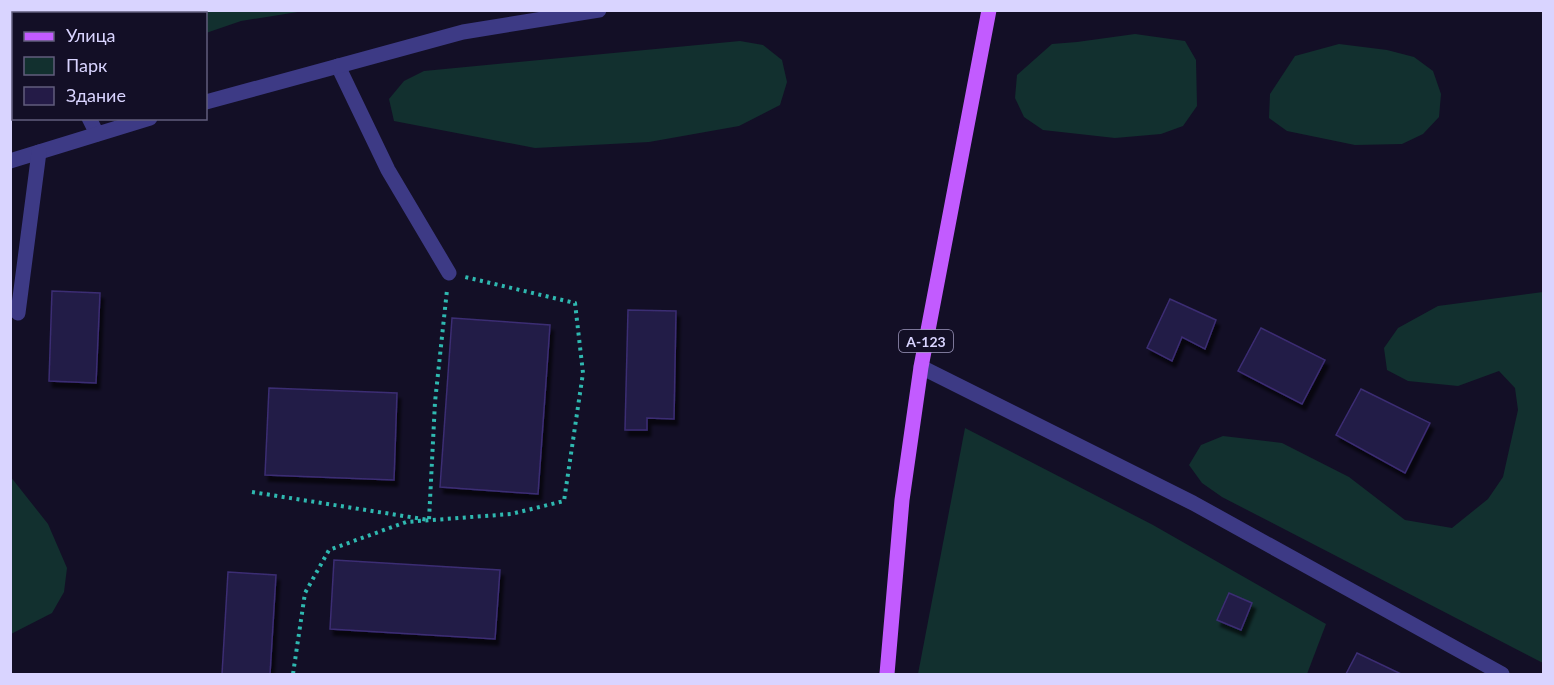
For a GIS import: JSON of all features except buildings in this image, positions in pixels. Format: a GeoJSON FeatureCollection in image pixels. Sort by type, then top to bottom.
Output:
{"type":"FeatureCollection","features":[{"type":"Feature","properties":{"kind":"main road","name":"А-123"},"geometry":{"type":"LineString","coordinates":[[887,675],[902,500],[921,367],[989,10]]}},
{"type":"Feature","properties":{"kind":"street"},"geometry":{"type":"LineString","coordinates":[[207,102],[463,32],[599,10]]}},
{"type":"Feature","properties":{"kind":"street"},"geometry":{"type":"LineString","coordinates":[[338,66],[388,170],[449,273]]}},
{"type":"Feature","properties":{"kind":"street"},"geometry":{"type":"LineString","coordinates":[[90,120],[98,134]]}},
{"type":"Feature","properties":{"kind":"street"},"geometry":{"type":"LineString","coordinates":[[10,161],[144,120]]}},
{"type":"Feature","properties":{"kind":"street"},"geometry":{"type":"LineString","coordinates":[[18,313],[39,152]]}},
{"type":"Feature","properties":{"kind":"street"},"geometry":{"type":"LineString","coordinates":[[921,367],[1193,503],[1502,675]]}},
{"type":"Feature","properties":{"kind":"path"},"geometry":{"type":"LineString","coordinates":[[293,675],[305,593],[329,550],[406,522],[511,514],[564,501],[583,373],[575,303],[449,273],[435,402],[429,520]]}},
{"type":"Feature","properties":{"kind":"path"},"geometry":{"type":"LineString","coordinates":[[252,492],[429,520]]}},
{"type":"Feature","properties":{"kind":"green space"},"geometry":{"type":"Polygon","coordinates":[[[304,11],[241,21],[207,33],[207,12],[77,12],[304,11]]]}},
{"type":"Feature","properties":{"kind":"green space"},"geometry":{"type":"Polygon","coordinates":[[[1135,34],[1185,41],[1196,60],[1197,106],[1183,126],[1161,134],[1115,138],[1043,130],[1024,117],[1015,98],[1017,75],[1052,44],[1135,34]]]}},
{"type":"Feature","properties":{"kind":"green space"},"geometry":{"type":"Polygon","coordinates":[[[740,41],[763,45],[782,60],[787,82],[780,105],[739,126],[649,142],[535,148],[394,121],[389,99],[404,81],[424,71],[740,41]]]}},
{"type":"Feature","properties":{"kind":"green space"},"geometry":{"type":"Polygon","coordinates":[[[1339,44],[1387,50],[1414,57],[1433,71],[1441,94],[1439,117],[1423,134],[1402,144],[1355,145],[1287,131],[1269,118],[1270,94],[1295,56],[1339,44]]]}},
{"type":"Feature","properties":{"kind":"green space"},"geometry":{"type":"Polygon","coordinates":[[[1543,292],[1543,663],[1222,497],[1202,483],[1189,465],[1201,445],[1223,436],[1282,443],[1349,477],[1405,520],[1452,528],[1488,499],[1503,477],[1518,410],[1515,388],[1499,371],[1458,386],[1408,381],[1387,370],[1384,348],[1398,328],[1438,306],[1543,292]]]}},
{"type":"Feature","properties":{"kind":"green space"},"geometry":{"type":"Polygon","coordinates":[[[965,428],[1153,525],[1326,624],[1307,674],[918,674],[965,428]]]}},
{"type":"Feature","properties":{"kind":"green space"},"geometry":{"type":"Polygon","coordinates":[[[10,476],[48,524],[67,568],[64,592],[52,613],[11,634],[10,476]]]}}]}
